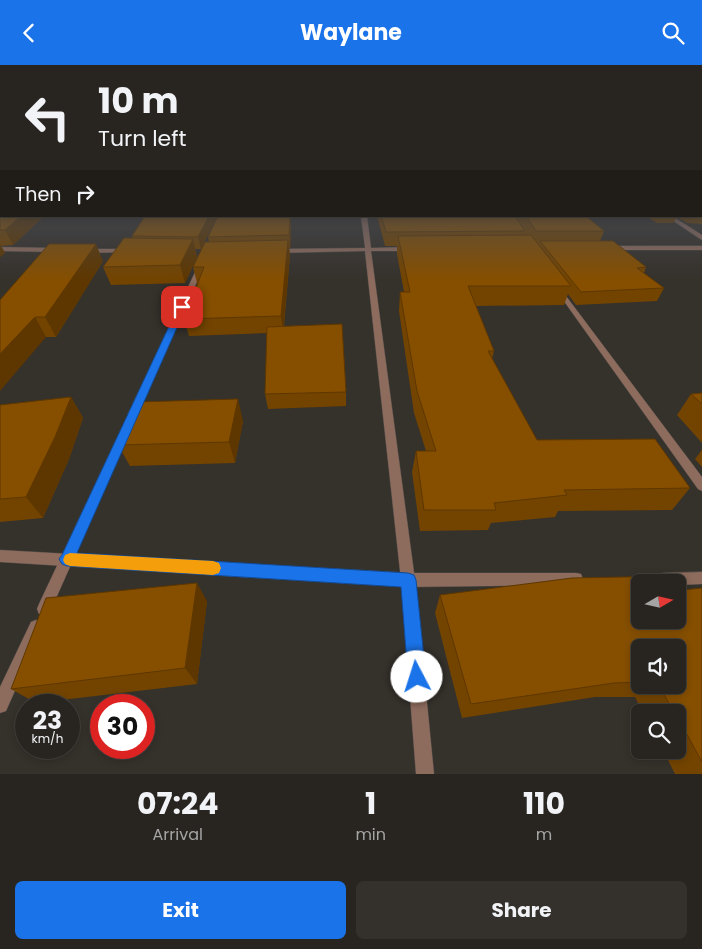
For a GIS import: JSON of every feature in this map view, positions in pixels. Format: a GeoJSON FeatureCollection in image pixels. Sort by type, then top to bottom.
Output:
{"type":"FeatureCollection","features":[{"type":"Feature","properties":{"kind":"street"},"geometry":{"type":"LineString","coordinates":[[364,217],[408,580],[425,774]]}},
{"type":"Feature","properties":{"kind":"street"},"geometry":{"type":"LineString","coordinates":[[670,217],[702,238]]}},
{"type":"Feature","properties":{"kind":"street"},"geometry":{"type":"LineString","coordinates":[[606,249],[702,248]]}},
{"type":"Feature","properties":{"kind":"street"},"geometry":{"type":"LineString","coordinates":[[0,249],[59,250]]}},
{"type":"Feature","properties":{"kind":"street"},"geometry":{"type":"LineString","coordinates":[[264,251],[416,249]]}},
{"type":"Feature","properties":{"kind":"street"},"geometry":{"type":"LineString","coordinates":[[79,251],[138,251]]}},
{"type":"Feature","properties":{"kind":"street"},"geometry":{"type":"LineString","coordinates":[[0,705],[207,253]]}},
{"type":"Feature","properties":{"kind":"street"},"geometry":{"type":"LineString","coordinates":[[552,280],[702,486]]}},
{"type":"Feature","properties":{"kind":"street"},"geometry":{"type":"LineString","coordinates":[[0,556],[408,580],[594,579]]}},
{"type":"Feature","properties":{"kind":"street"},"geometry":{"type":"LineString","coordinates":[[686,578],[702,578]]}},
{"type":"Feature","properties":{"kind":"building"},"geometry":{"type":"Polygon","coordinates":[[[0,217],[20,217],[5,230],[0,230],[0,217]]]}},
{"type":"Feature","properties":{"kind":"building"},"geometry":{"type":"Polygon","coordinates":[[[144,217],[208,217],[198,237],[132,236],[144,217]]]}},
{"type":"Feature","properties":{"kind":"building"},"geometry":{"type":"Polygon","coordinates":[[[218,217],[290,217],[289,235],[208,237],[218,217]]]}},
{"type":"Feature","properties":{"kind":"building"},"geometry":{"type":"Polygon","coordinates":[[[381,217],[516,217],[525,231],[386,232],[381,217]]]}},
{"type":"Feature","properties":{"kind":"building"},"geometry":{"type":"Polygon","coordinates":[[[527,217],[587,217],[604,231],[536,231],[527,217]]]}},
{"type":"Feature","properties":{"kind":"building"},"geometry":{"type":"Polygon","coordinates":[[[531,235],[571,286],[468,286],[494,351],[488,351],[537,440],[655,439],[690,488],[564,490],[567,495],[494,503],[496,510],[424,510],[416,451],[436,451],[417,391],[400,292],[410,292],[398,236],[531,235]]]}},
{"type":"Feature","properties":{"kind":"building"},"geometry":{"type":"Polygon","coordinates":[[[124,238],[193,239],[180,265],[103,267],[124,238]]]}},
{"type":"Feature","properties":{"kind":"building"},"geometry":{"type":"Polygon","coordinates":[[[288,240],[281,316],[184,319],[204,267],[193,267],[205,242],[288,240]]]}},
{"type":"Feature","properties":{"kind":"building"},"geometry":{"type":"Polygon","coordinates":[[[540,241],[613,241],[646,267],[637,268],[664,288],[581,292],[540,241]]]}},
{"type":"Feature","properties":{"kind":"building"},"geometry":{"type":"Polygon","coordinates":[[[49,244],[96,244],[45,317],[35,317],[0,354],[0,300],[49,244]]]}},
{"type":"Feature","properties":{"kind":"building"},"geometry":{"type":"Polygon","coordinates":[[[342,324],[346,392],[265,394],[267,327],[342,324]]]}},
{"type":"Feature","properties":{"kind":"building"},"geometry":{"type":"Polygon","coordinates":[[[702,393],[702,404],[691,394],[702,393]]]}},
{"type":"Feature","properties":{"kind":"building"},"geometry":{"type":"Polygon","coordinates":[[[71,397],[55,437],[26,497],[0,499],[0,405],[71,397]]]}},
{"type":"Feature","properties":{"kind":"building"},"geometry":{"type":"Polygon","coordinates":[[[238,399],[229,442],[118,445],[138,402],[238,399]]]}},
{"type":"Feature","properties":{"kind":"building"},"geometry":{"type":"Polygon","coordinates":[[[631,577],[631,629],[686,629],[686,590],[702,588],[702,762],[686,733],[686,704],[669,704],[664,694],[686,694],[686,639],[631,639],[631,682],[614,683],[471,704],[440,595],[572,578],[631,577]]]}},
{"type":"Feature","properties":{"kind":"building"},"geometry":{"type":"Polygon","coordinates":[[[197,583],[185,668],[11,689],[46,598],[197,583]]]}},
{"type":"Feature","properties":{"kind":"slow traffic"},"geometry":{"type":"LineString","coordinates":[[70,560],[213,568]]}},
{"type":"Feature","properties":{"kind":"route"},"geometry":{"type":"LineString","coordinates":[[182,307],[67,559],[408,580],[417,677]]}}]}
